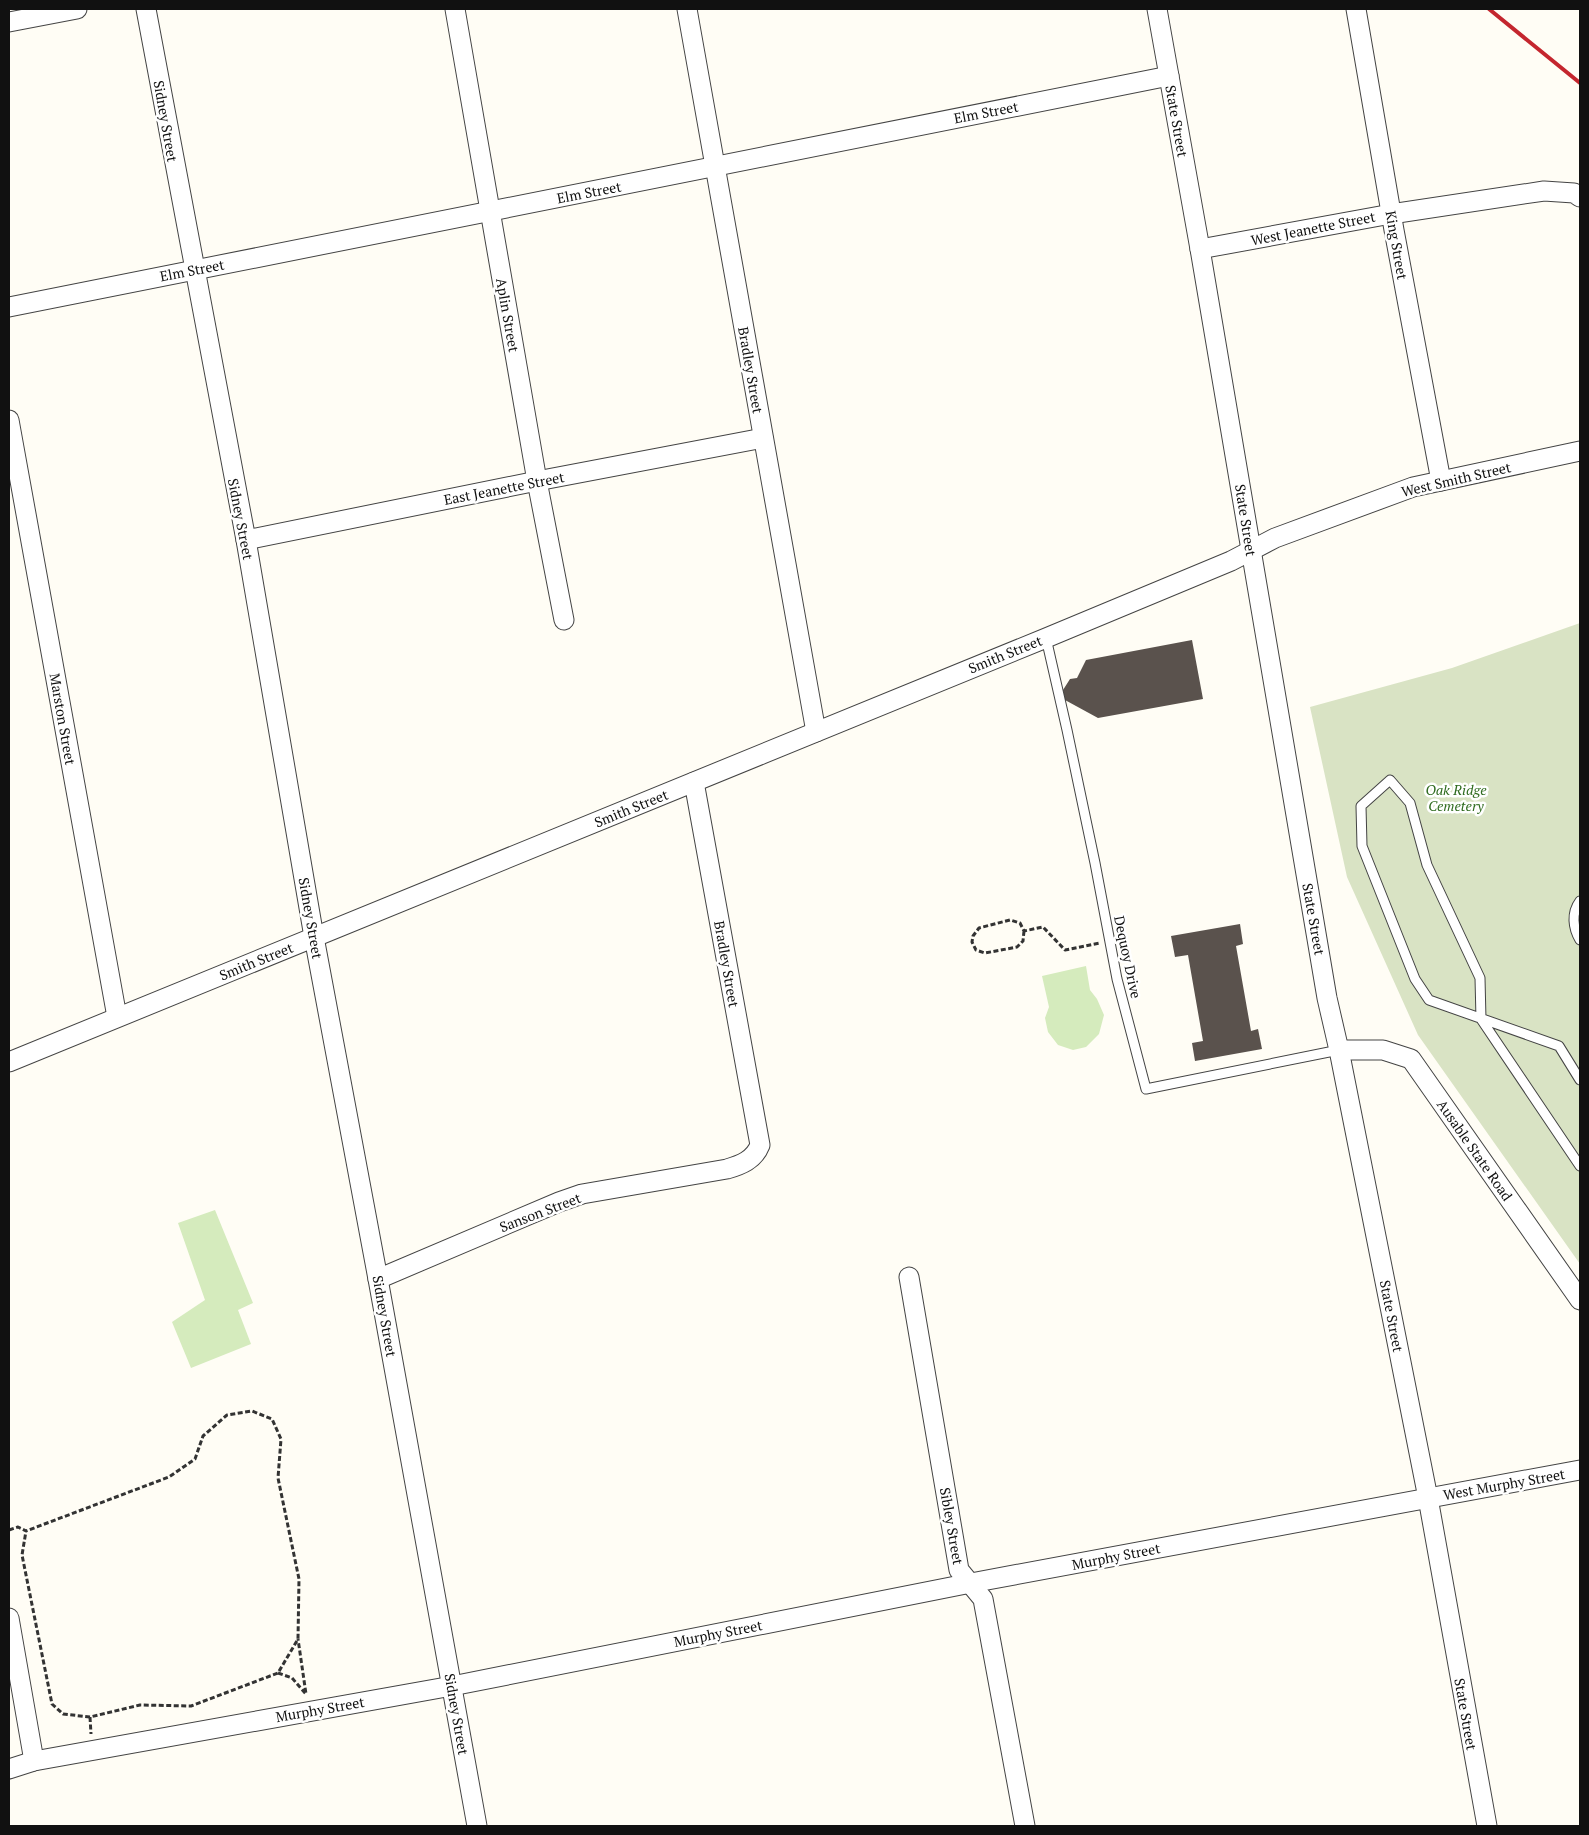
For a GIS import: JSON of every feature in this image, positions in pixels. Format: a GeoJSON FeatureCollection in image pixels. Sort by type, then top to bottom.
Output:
{"type":"FeatureCollection","features":[{"type":"Feature","properties":{"kind":"street"},"geometry":{"type":"LineString","coordinates":[[9,22],[77,9]]}},
{"type":"Feature","properties":{"kind":"street","name":"Sidney Street"},"geometry":{"type":"LineString","coordinates":[[146,9],[246,540],[314,937],[378,1279],[476,1826]]}},
{"type":"Feature","properties":{"kind":"street","name":"Aplin Street"},"geometry":{"type":"LineString","coordinates":[[455,9],[537,481],[564,620]]}},
{"type":"Feature","properties":{"kind":"street","name":"Bradley Street"},"geometry":{"type":"LineString","coordinates":[[687,9],[816,732]]}},
{"type":"Feature","properties":{"kind":"street","name":"State Street"},"geometry":{"type":"LineString","coordinates":[[1157,9],[1326,989],[1428,1498],[1486,1826]]}},
{"type":"Feature","properties":{"kind":"street","name":"King Street"},"geometry":{"type":"LineString","coordinates":[[1356,9],[1391,214],[1441,481]]}},
{"type":"Feature","properties":{"kind":"street","name":"Elm Street"},"geometry":{"type":"LineString","coordinates":[[9,307],[1169,76]]}},
{"type":"Feature","properties":{"kind":"street","name":"West Jeanette Street"},"geometry":{"type":"LineString","coordinates":[[1200,250],[1391,214],[1544,191],[1577,195]]}},
{"type":"Feature","properties":{"kind":"street","name":"Marston Street"},"geometry":{"type":"LineString","coordinates":[[9,420],[118,1017]]}},
{"type":"Feature","properties":{"kind":"street","name":"East Jeanette Street"},"geometry":{"type":"LineString","coordinates":[[246,540],[537,481],[764,438]]}},
{"type":"Feature","properties":{"kind":"street","name":"West Smith Street"},"geometry":{"type":"LineString","coordinates":[[1251,551],[1275,538],[1404,490],[1580,452]]}},
{"type":"Feature","properties":{"kind":"street","name":"Smith Street"},"geometry":{"type":"LineString","coordinates":[[9,1062],[1046,638],[1251,551]]}},
{"type":"Feature","properties":{"kind":"street","name":"Bradley Street"},"geometry":{"type":"LineString","coordinates":[[694,782],[760,1145]]}},
{"type":"Feature","properties":{"kind":"street","name":"Ausable State Road"},"geometry":{"type":"LineString","coordinates":[[1339,1050],[1383,1050],[1411,1059],[1580,1300]]}},
{"type":"Feature","properties":{"kind":"street","name":"Sanson Street"},"geometry":{"type":"LineString","coordinates":[[378,1279],[559,1202],[582,1194],[735,1166],[742,1164],[757,1153],[760,1145]]}},
{"type":"Feature","properties":{"kind":"street","name":"Sibley Street"},"geometry":{"type":"LineString","coordinates":[[909,1277],[959,1570],[983,1599],[1025,1826]]}},
{"type":"Feature","properties":{"kind":"street","name":"West Murphy Street"},"geometry":{"type":"LineString","coordinates":[[1428,1498],[1580,1470]]}},
{"type":"Feature","properties":{"kind":"street","name":"Murphy Street"},"geometry":{"type":"LineString","coordinates":[[9,1769],[34,1761],[452,1686],[971,1583],[1428,1498]]}},
{"type":"Feature","properties":{"kind":"street"},"geometry":{"type":"LineString","coordinates":[[9,1618],[34,1761]]}},
{"type":"Feature","properties":{"kind":"lane","name":"Dequoy Drive"},"geometry":{"type":"LineString","coordinates":[[1046,638],[1070,740],[1117,979],[1146,1089],[1339,1050]]}},
{"type":"Feature","properties":{"kind":"lane"},"geometry":{"type":"LineString","coordinates":[[1580,1080],[1559,1046],[1481,1018],[1429,1000],[1415,980],[1362,846],[1361,806],[1390,780],[1410,803],[1428,865],[1480,978],[1481,1018],[1580,1166]]}},
{"type":"Feature","properties":{"kind":"lane"},"geometry":{"type":"LineString","coordinates":[[1580,901],[1574,916],[1575,930],[1580,940]]}},
{"type":"Feature","properties":{"kind":"path"},"geometry":{"type":"LineString","coordinates":[[1010,920],[1020,923],[1024,931],[1023,941],[1017,947],[985,953],[976,950],[972,942],[973,936],[979,928],[1010,920]]}},
{"type":"Feature","properties":{"kind":"path"},"geometry":{"type":"LineString","coordinates":[[1024,931],[1043,927],[1065,950],[1110,941]]}},
{"type":"Feature","properties":{"kind":"path"},"geometry":{"type":"LineString","coordinates":[[9,1530],[18,1527],[26,1531],[169,1477],[196,1459],[203,1436],[227,1416],[252,1411],[272,1418],[281,1439],[278,1478],[299,1578],[298,1639],[306,1694],[292,1678],[278,1673]]}},
{"type":"Feature","properties":{"kind":"path"},"geometry":{"type":"LineString","coordinates":[[26,1531],[22,1555],[52,1704],[63,1714],[90,1717],[140,1705],[191,1706],[278,1673],[298,1639]]}},
{"type":"Feature","properties":{"kind":"path"},"geometry":{"type":"LineString","coordinates":[[90,1717],[91,1735]]}},
{"type":"Feature","properties":{"kind":"green space","name":"Oak Ridge Cemetery"},"geometry":{"type":"Polygon","coordinates":[[[1580,623],[1580,1264],[1418,1035],[1347,877],[1310,707],[1452,668],[1580,623]]]}},
{"type":"Feature","properties":{"kind":"green space"},"geometry":{"type":"Polygon","coordinates":[[[1086,966],[1090,990],[1097,999],[1104,1015],[1099,1034],[1086,1047],[1073,1050],[1058,1045],[1048,1032],[1045,1018],[1049,1007],[1042,976],[1086,966]]]}},
{"type":"Feature","properties":{"kind":"green space"},"geometry":{"type":"Polygon","coordinates":[[[215,1210],[253,1303],[238,1310],[251,1344],[191,1368],[172,1322],[205,1300],[178,1223],[215,1210]]]}},
{"type":"Feature","properties":{"kind":"building"},"geometry":{"type":"Polygon","coordinates":[[[1192,640],[1203,699],[1098,718],[1065,700],[1063,690],[1070,679],[1077,678],[1086,660],[1192,640]]]}},
{"type":"Feature","properties":{"kind":"building"},"geometry":{"type":"Polygon","coordinates":[[[1240,924],[1243,944],[1236,946],[1251,1031],[1258,1029],[1262,1049],[1195,1061],[1192,1043],[1203,1041],[1188,955],[1175,957],[1171,936],[1240,924]]]}},
{"type":"Feature","properties":{"kind":"railway"},"geometry":{"type":"LineString","coordinates":[[1489,9],[1580,83]]}}]}
